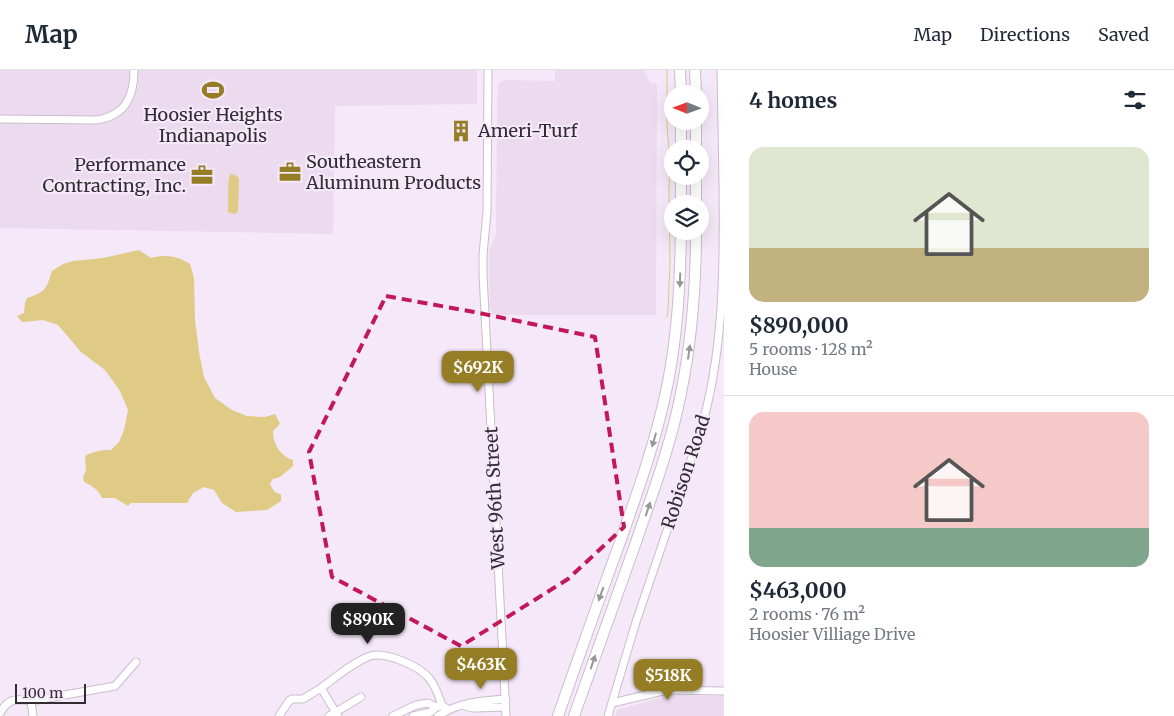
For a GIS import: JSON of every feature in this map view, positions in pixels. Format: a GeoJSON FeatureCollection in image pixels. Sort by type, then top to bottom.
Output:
{"type":"FeatureCollection","features":[{"type":"Feature","properties":{"kind":"highway"},"geometry":{"type":"LineString","coordinates":[[680,70],[681,85]]}},
{"type":"Feature","properties":{"kind":"highway"},"geometry":{"type":"LineString","coordinates":[[696,70],[696,85]]}},
{"type":"Feature","properties":{"kind":"highway"},"geometry":{"type":"LineString","coordinates":[[558,716],[643,477],[660,417],[671,365],[678,313],[680,240]]}},
{"type":"Feature","properties":{"kind":"highway"},"geometry":{"type":"LineString","coordinates":[[574,716],[654,489],[674,426],[686,370],[692,325],[696,273],[696,240]]}},
{"type":"Feature","properties":{"kind":"street"},"geometry":{"type":"LineString","coordinates":[[0,119],[96,120],[107,118],[122,108],[130,96],[134,70]]}},
{"type":"Feature","properties":{"kind":"street","name":"West 96th Street"},"geometry":{"type":"LineString","coordinates":[[488,70],[487,211],[483,275],[506,716]]}},
{"type":"Feature","properties":{"kind":"street","name":"Robison Road"},"geometry":{"type":"LineString","coordinates":[[608,716],[638,614],[700,436],[711,386],[720,320],[722,276],[721,70]]}},
{"type":"Feature","properties":{"kind":"street"},"geometry":{"type":"LineString","coordinates":[[279,716],[292,699],[303,699],[352,665],[370,656],[379,654],[416,667],[423,672],[429,678],[443,707]]}},
{"type":"Feature","properties":{"kind":"street"},"geometry":{"type":"LineString","coordinates":[[0,713],[5,706],[14,700],[30,701],[115,686],[136,662]]}},
{"type":"Feature","properties":{"kind":"street"},"geometry":{"type":"LineString","coordinates":[[321,688],[337,714]]}},
{"type":"Feature","properties":{"kind":"street"},"geometry":{"type":"LineString","coordinates":[[612,703],[667,690],[724,691]]}},
{"type":"Feature","properties":{"kind":"street"},"geometry":{"type":"LineString","coordinates":[[329,716],[337,714],[361,697]]}},
{"type":"Feature","properties":{"kind":"street"},"geometry":{"type":"LineString","coordinates":[[30,701],[33,716]]}},
{"type":"Feature","properties":{"kind":"street"},"geometry":{"type":"LineString","coordinates":[[393,716],[416,705],[428,702],[443,707]]}},
{"type":"Feature","properties":{"kind":"street"},"geometry":{"type":"LineString","coordinates":[[414,716],[443,707],[462,705],[473,708],[506,703]]}},
{"type":"Feature","properties":{"kind":"street"},"geometry":{"type":"LineString","coordinates":[[438,716],[443,707]]}},
{"type":"Feature","properties":{"kind":"highlighted area"},"geometry":{"type":"Polygon","coordinates":[[[386,296],[595,337],[624,527],[568,579],[461,646],[332,577],[309,452],[386,296]]]}},
{"type":"Feature","properties":{"kind":"shaded area"},"geometry":{"type":"Polygon","coordinates":[[[0,70],[477,70],[477,104],[335,106],[333,234],[0,228],[0,70]]]}},
{"type":"Feature","properties":{"kind":"shaded area"},"geometry":{"type":"Polygon","coordinates":[[[555,70],[644,70],[650,83],[657,84],[656,315],[492,315],[490,305],[489,251],[496,235],[498,84],[506,80],[555,81],[555,70]]]}},
{"type":"Feature","properties":{"kind":"shaded area"},"geometry":{"type":"Polygon","coordinates":[[[231,174],[238,177],[239,180],[238,210],[234,214],[228,212],[229,176],[231,174]]]}},
{"type":"Feature","properties":{"kind":"shaded area"},"geometry":{"type":"Polygon","coordinates":[[[139,250],[151,258],[171,257],[181,259],[190,264],[194,278],[195,320],[199,352],[204,377],[215,398],[232,410],[247,416],[265,417],[275,414],[280,424],[273,431],[274,440],[284,456],[293,460],[293,466],[270,483],[277,493],[281,494],[281,501],[267,510],[236,512],[222,503],[214,490],[204,487],[193,493],[187,503],[131,503],[128,506],[115,498],[102,498],[95,488],[84,482],[83,477],[86,471],[85,456],[98,451],[111,450],[119,442],[124,430],[128,410],[120,391],[105,370],[81,352],[58,325],[43,320],[22,322],[17,316],[24,313],[27,298],[42,292],[52,271],[63,264],[139,250]]]}},
{"type":"Feature","properties":{"kind":"shaded area"},"geometry":{"type":"Polygon","coordinates":[[[669,695],[724,696],[724,716],[615,716],[617,710],[669,695]]]}},
{"type":"Feature","properties":{"kind":"waterway"},"geometry":{"type":"LineString","coordinates":[[667,70],[667,126],[670,162],[670,262],[667,317]]}},
{"type":"Feature","properties":{"kind":"place","name":"Hoosier Heights Indianapolis"},"geometry":{"type":"Point","coordinates":[213,90]}},
{"type":"Feature","properties":{"kind":"place","name":"Ameri-Turf"},"geometry":{"type":"Point","coordinates":[461,131]}},
{"type":"Feature","properties":{"kind":"place","name":"Southeastern Aluminum Products"},"geometry":{"type":"Point","coordinates":[290,172]}},
{"type":"Feature","properties":{"kind":"place","name":"Performance Contracting, Inc."},"geometry":{"type":"Point","coordinates":[202,175]}}]}
